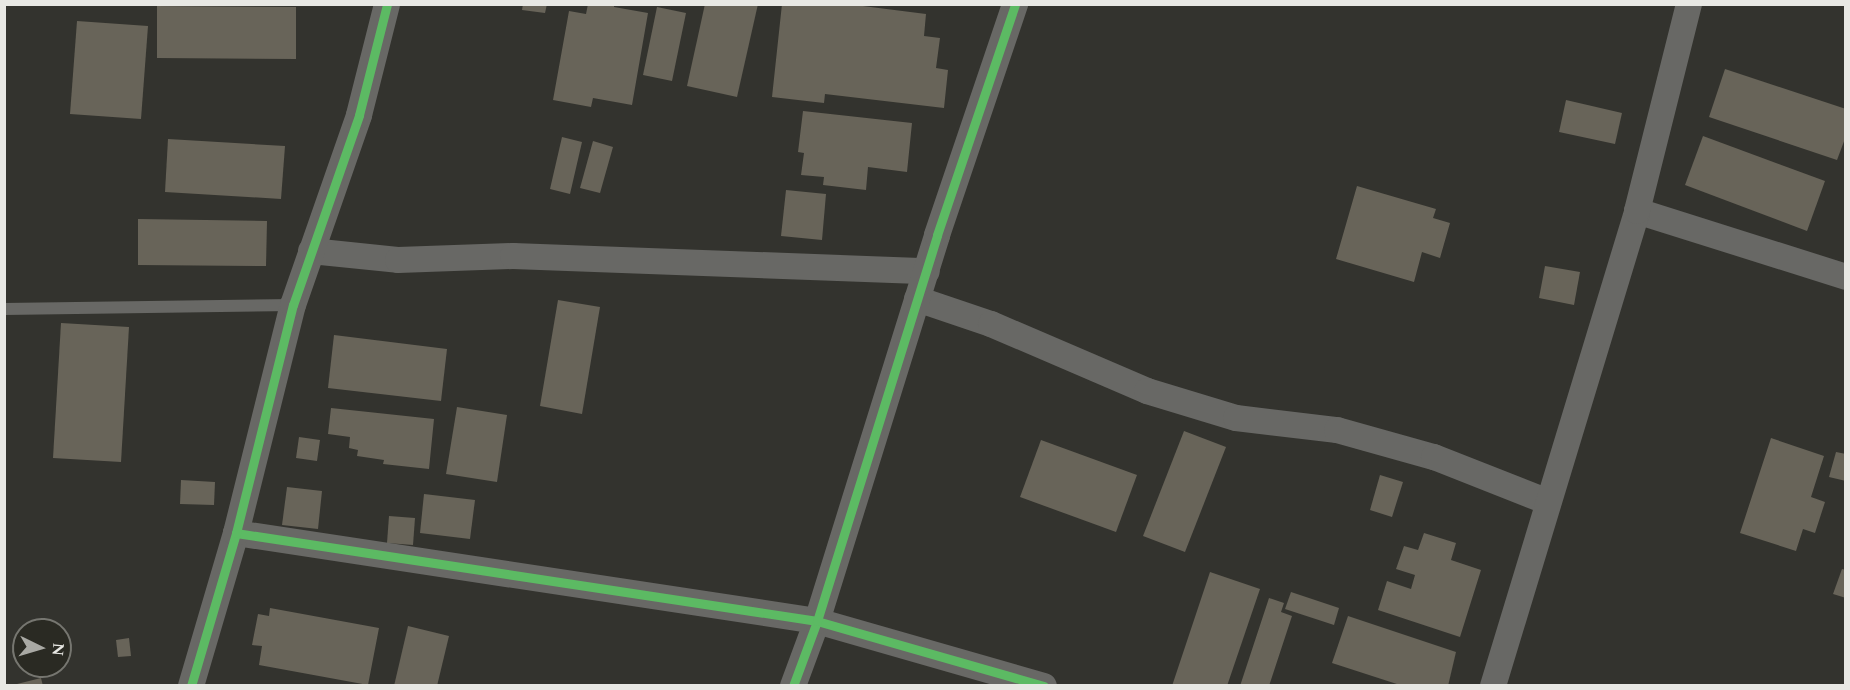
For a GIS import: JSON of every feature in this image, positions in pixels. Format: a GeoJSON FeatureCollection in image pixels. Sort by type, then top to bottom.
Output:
{"type":"FeatureCollection","features":[{"type":"Feature","properties":{"kind":"street"},"geometry":{"type":"LineString","coordinates":[[191,686],[236,533],[293,304],[359,115],[387,4]]}},
{"type":"Feature","properties":{"kind":"street"},"geometry":{"type":"LineString","coordinates":[[793,686],[817,621],[917,299],[1015,4]]}},
{"type":"Feature","properties":{"kind":"street"},"geometry":{"type":"LineString","coordinates":[[1493,686],[1637,211],[1689,4]]}},
{"type":"Feature","properties":{"kind":"street"},"geometry":{"type":"LineString","coordinates":[[1637,211],[1845,277]]}},
{"type":"Feature","properties":{"kind":"street"},"geometry":{"type":"LineString","coordinates":[[311,252],[399,260],[513,256],[927,271]]}},
{"type":"Feature","properties":{"kind":"street"},"geometry":{"type":"LineString","coordinates":[[917,299],[991,324],[1147,391],[1236,418],[1347,433],[1434,458],[1548,502]]}},
{"type":"Feature","properties":{"kind":"street"},"geometry":{"type":"LineString","coordinates":[[236,533],[817,621],[1044,686]]}},
{"type":"Feature","properties":{"kind":"lane"},"geometry":{"type":"LineString","coordinates":[[4,309],[293,304]]}},
{"type":"Feature","properties":{"kind":"building"},"geometry":{"type":"Polygon","coordinates":[[[523,4],[547,4],[545,13],[522,10],[523,4]]]}},
{"type":"Feature","properties":{"kind":"building"},"geometry":{"type":"Polygon","coordinates":[[[588,4],[614,4],[614,7],[648,13],[632,105],[593,98],[591,107],[553,100],[569,11],[586,14],[588,4]]]}},
{"type":"Feature","properties":{"kind":"building"},"geometry":{"type":"Polygon","coordinates":[[[705,4],[758,4],[737,97],[687,86],[705,4]]]}},
{"type":"Feature","properties":{"kind":"building"},"geometry":{"type":"Polygon","coordinates":[[[782,4],[847,4],[926,14],[924,36],[940,38],[936,68],[948,70],[944,108],[825,94],[824,103],[772,97],[782,4]]]}},
{"type":"Feature","properties":{"kind":"building"},"geometry":{"type":"Polygon","coordinates":[[[157,6],[296,7],[296,59],[157,58],[157,6]]]}},
{"type":"Feature","properties":{"kind":"building"},"geometry":{"type":"Polygon","coordinates":[[[657,7],[686,13],[672,81],[643,75],[657,7]]]}},
{"type":"Feature","properties":{"kind":"building"},"geometry":{"type":"Polygon","coordinates":[[[77,21],[148,26],[141,119],[70,114],[77,21]]]}},
{"type":"Feature","properties":{"kind":"building"},"geometry":{"type":"Polygon","coordinates":[[[1725,69],[1846,109],[1846,136],[1837,160],[1709,117],[1725,69]]]}},
{"type":"Feature","properties":{"kind":"building"},"geometry":{"type":"Polygon","coordinates":[[[1566,100],[1622,113],[1615,144],[1559,132],[1566,100]]]}},
{"type":"Feature","properties":{"kind":"building"},"geometry":{"type":"Polygon","coordinates":[[[803,111],[912,123],[907,172],[868,167],[866,190],[823,185],[824,177],[801,175],[804,153],[798,152],[803,111]]]}},
{"type":"Feature","properties":{"kind":"building"},"geometry":{"type":"Polygon","coordinates":[[[1703,136],[1825,181],[1807,231],[1685,185],[1703,136]]]}},
{"type":"Feature","properties":{"kind":"building"},"geometry":{"type":"Polygon","coordinates":[[[562,137],[582,142],[570,194],[550,189],[562,137]]]}},
{"type":"Feature","properties":{"kind":"building"},"geometry":{"type":"Polygon","coordinates":[[[168,139],[285,146],[281,199],[165,192],[168,139]]]}},
{"type":"Feature","properties":{"kind":"building"},"geometry":{"type":"Polygon","coordinates":[[[593,141],[613,147],[600,193],[580,188],[593,141]]]}},
{"type":"Feature","properties":{"kind":"building"},"geometry":{"type":"Polygon","coordinates":[[[1357,186],[1436,209],[1433,218],[1450,223],[1440,258],[1422,252],[1414,282],[1336,259],[1357,186]]]}},
{"type":"Feature","properties":{"kind":"building"},"geometry":{"type":"Polygon","coordinates":[[[786,190],[826,194],[822,240],[781,236],[786,190]]]}},
{"type":"Feature","properties":{"kind":"building"},"geometry":{"type":"Polygon","coordinates":[[[138,219],[267,221],[266,266],[138,265],[138,219]]]}},
{"type":"Feature","properties":{"kind":"building"},"geometry":{"type":"Polygon","coordinates":[[[1545,266],[1580,272],[1574,305],[1539,298],[1545,266]]]}},
{"type":"Feature","properties":{"kind":"building"},"geometry":{"type":"Polygon","coordinates":[[[558,300],[600,307],[582,414],[540,406],[558,300]]]}},
{"type":"Feature","properties":{"kind":"building"},"geometry":{"type":"Polygon","coordinates":[[[61,323],[129,327],[121,462],[53,458],[61,323]]]}},
{"type":"Feature","properties":{"kind":"building"},"geometry":{"type":"Polygon","coordinates":[[[334,335],[447,349],[441,401],[328,388],[334,335]]]}},
{"type":"Feature","properties":{"kind":"building"},"geometry":{"type":"Polygon","coordinates":[[[457,407],[507,415],[497,482],[446,474],[457,407]]]}},
{"type":"Feature","properties":{"kind":"building"},"geometry":{"type":"Polygon","coordinates":[[[331,408],[434,419],[429,469],[383,464],[384,460],[357,456],[358,450],[349,448],[350,437],[328,434],[331,408]]]}},
{"type":"Feature","properties":{"kind":"building"},"geometry":{"type":"Polygon","coordinates":[[[1184,431],[1226,447],[1185,552],[1143,536],[1184,431]]]}},
{"type":"Feature","properties":{"kind":"building"},"geometry":{"type":"Polygon","coordinates":[[[299,437],[320,440],[317,461],[296,458],[299,437]]]}},
{"type":"Feature","properties":{"kind":"building"},"geometry":{"type":"Polygon","coordinates":[[[1771,438],[1824,456],[1811,497],[1825,502],[1815,533],[1803,529],[1796,551],[1740,533],[1771,438]]]}},
{"type":"Feature","properties":{"kind":"building"},"geometry":{"type":"Polygon","coordinates":[[[1041,440],[1137,475],[1116,532],[1020,497],[1041,440]]]}},
{"type":"Feature","properties":{"kind":"building"},"geometry":{"type":"Polygon","coordinates":[[[1836,452],[1846,454],[1846,481],[1829,477],[1836,452]]]}},
{"type":"Feature","properties":{"kind":"building"},"geometry":{"type":"Polygon","coordinates":[[[1380,475],[1403,482],[1392,517],[1370,510],[1380,475]]]}},
{"type":"Feature","properties":{"kind":"building"},"geometry":{"type":"Polygon","coordinates":[[[181,480],[215,482],[214,505],[180,504],[181,480]]]}},
{"type":"Feature","properties":{"kind":"building"},"geometry":{"type":"Polygon","coordinates":[[[287,487],[322,491],[318,529],[282,525],[287,487]]]}},
{"type":"Feature","properties":{"kind":"building"},"geometry":{"type":"Polygon","coordinates":[[[424,494],[475,500],[470,539],[420,533],[424,494]]]}},
{"type":"Feature","properties":{"kind":"building"},"geometry":{"type":"Polygon","coordinates":[[[389,516],[415,518],[413,545],[387,543],[389,516]]]}},
{"type":"Feature","properties":{"kind":"building"},"geometry":{"type":"Polygon","coordinates":[[[1424,533],[1456,543],[1451,560],[1481,570],[1460,637],[1378,610],[1387,581],[1411,589],[1415,575],[1396,569],[1404,546],[1418,550],[1424,533]]]}},
{"type":"Feature","properties":{"kind":"building"},"geometry":{"type":"Polygon","coordinates":[[[1842,569],[1846,570],[1846,598],[1833,594],[1842,569]]]}},
{"type":"Feature","properties":{"kind":"building"},"geometry":{"type":"Polygon","coordinates":[[[1210,572],[1260,589],[1227,686],[1172,686],[1210,572]]]}},
{"type":"Feature","properties":{"kind":"building"},"geometry":{"type":"Polygon","coordinates":[[[1291,592],[1339,608],[1334,625],[1285,609],[1291,592]]]}},
{"type":"Feature","properties":{"kind":"building"},"geometry":{"type":"Polygon","coordinates":[[[1269,598],[1284,603],[1281,612],[1292,616],[1269,686],[1240,686],[1269,598]]]}},
{"type":"Feature","properties":{"kind":"building"},"geometry":{"type":"Polygon","coordinates":[[[270,608],[379,628],[368,685],[259,665],[262,646],[252,645],[258,614],[269,616],[270,608]]]}},
{"type":"Feature","properties":{"kind":"building"},"geometry":{"type":"Polygon","coordinates":[[[1348,616],[1456,652],[1448,686],[1403,686],[1332,663],[1348,616]]]}},
{"type":"Feature","properties":{"kind":"building"},"geometry":{"type":"Polygon","coordinates":[[[408,626],[449,636],[437,686],[394,686],[408,626]]]}},
{"type":"Feature","properties":{"kind":"building"},"geometry":{"type":"Polygon","coordinates":[[[129,638],[131,656],[118,657],[116,640],[129,638]]]}},
{"type":"Feature","properties":{"kind":"building"},"geometry":{"type":"Polygon","coordinates":[[[41,678],[43,686],[13,686],[41,678]]]}},
{"type":"Feature","properties":{"kind":"cycle path"},"geometry":{"type":"LineString","coordinates":[[191,686],[236,533],[293,305],[359,115],[387,4]]}},
{"type":"Feature","properties":{"kind":"cycle path"},"geometry":{"type":"LineString","coordinates":[[793,686],[817,621],[937,235],[1015,4]]}},
{"type":"Feature","properties":{"kind":"cycle path"},"geometry":{"type":"LineString","coordinates":[[236,533],[817,621],[1044,686]]}}]}
